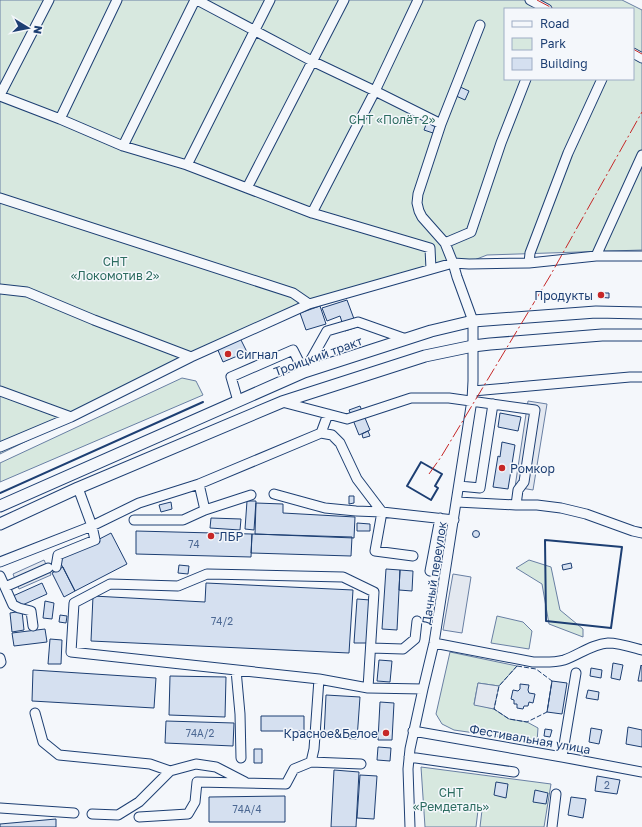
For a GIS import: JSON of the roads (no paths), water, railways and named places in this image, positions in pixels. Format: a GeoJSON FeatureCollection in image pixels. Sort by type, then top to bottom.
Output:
{"type":"FeatureCollection","features":[{"type":"Feature","properties":{"kind":"main road","name":"Троицкий тракт"},"geometry":{"type":"LineString","coordinates":[[0,506],[304,372],[431,331],[473,321],[596,312],[642,313]]}},
{"type":"Feature","properties":{"kind":"main road"},"geometry":{"type":"LineString","coordinates":[[0,524],[78,488],[282,402],[425,356],[473,346],[602,335],[642,335]]}},
{"type":"Feature","properties":{"kind":"street"},"geometry":{"type":"LineString","coordinates":[[49,0],[0,95],[123,146],[186,165],[312,213],[430,248],[431,269]]}},
{"type":"Feature","properties":{"kind":"street"},"geometry":{"type":"LineString","coordinates":[[60,119],[117,0]]}},
{"type":"Feature","properties":{"kind":"street"},"geometry":{"type":"LineString","coordinates":[[123,146],[196,0],[312,61],[441,124]]}},
{"type":"Feature","properties":{"kind":"street"},"geometry":{"type":"LineString","coordinates":[[186,165],[270,0]]}},
{"type":"Feature","properties":{"kind":"street"},"geometry":{"type":"LineString","coordinates":[[247,188],[344,0]]}},
{"type":"Feature","properties":{"kind":"street"},"geometry":{"type":"LineString","coordinates":[[312,213],[375,91],[418,0]]}},
{"type":"Feature","properties":{"kind":"street"},"geometry":{"type":"LineString","coordinates":[[530,0],[545,8]]}},
{"type":"Feature","properties":{"kind":"street","name":"Дачный переулок"},"geometry":{"type":"LineString","coordinates":[[410,827],[409,757],[413,730],[434,643],[460,486],[473,391],[473,321],[457,276],[454,262],[445,243],[422,217],[418,211],[417,203],[418,194],[441,124],[480,25]]}},
{"type":"Feature","properties":{"kind":"street"},"geometry":{"type":"LineString","coordinates":[[445,243],[471,232],[501,143],[526,80]]}},
{"type":"Feature","properties":{"kind":"street"},"geometry":{"type":"LineString","coordinates":[[529,263],[530,253],[568,153],[602,80]]}},
{"type":"Feature","properties":{"kind":"street"},"geometry":{"type":"LineString","coordinates":[[596,256],[642,155]]}},
{"type":"Feature","properties":{"kind":"street"},"geometry":{"type":"LineString","coordinates":[[0,198],[293,293],[309,304]]}},
{"type":"Feature","properties":{"kind":"street"},"geometry":{"type":"LineString","coordinates":[[0,447],[71,417],[191,357],[309,304],[454,262],[469,264],[529,263],[596,256],[642,256]]}},
{"type":"Feature","properties":{"kind":"street"},"geometry":{"type":"LineString","coordinates":[[0,288],[27,292],[94,320],[191,357]]}},
{"type":"Feature","properties":{"kind":"street"},"geometry":{"type":"LineString","coordinates":[[304,372],[327,332],[358,322],[406,339]]}},
{"type":"Feature","properties":{"kind":"street"},"geometry":{"type":"LineString","coordinates":[[238,401],[231,378],[293,350],[304,372]]}},
{"type":"Feature","properties":{"kind":"street"},"geometry":{"type":"LineString","coordinates":[[473,391],[642,377]]}},
{"type":"Feature","properties":{"kind":"street"},"geometry":{"type":"LineString","coordinates":[[0,391],[71,417]]}},
{"type":"Feature","properties":{"kind":"street"},"geometry":{"type":"LineString","coordinates":[[282,402],[347,418],[411,398],[450,398],[472,400],[535,410],[524,482],[518,490],[516,505]]}},
{"type":"Feature","properties":{"kind":"street"},"geometry":{"type":"LineString","coordinates":[[460,486],[480,488],[493,404]]}},
{"type":"Feature","properties":{"kind":"street"},"geometry":{"type":"LineString","coordinates":[[321,433],[328,414]]}},
{"type":"Feature","properties":{"kind":"street"},"geometry":{"type":"LineString","coordinates":[[0,562],[92,526],[139,503],[199,484],[321,433],[332,435],[340,443],[357,480],[382,512],[375,551],[413,556]]}},
{"type":"Feature","properties":{"kind":"street"},"geometry":{"type":"LineString","coordinates":[[199,484],[205,510]]}},
{"type":"Feature","properties":{"kind":"street"},"geometry":{"type":"LineString","coordinates":[[5,587],[52,567],[58,555],[95,540],[92,526],[78,488]]}},
{"type":"Feature","properties":{"kind":"street"},"geometry":{"type":"LineString","coordinates":[[274,494],[325,508],[382,512],[454,520]]}},
{"type":"Feature","properties":{"kind":"street"},"geometry":{"type":"LineString","coordinates":[[134,520],[183,520],[205,510],[251,495]]}},
{"type":"Feature","properties":{"kind":"street"},"geometry":{"type":"LineString","coordinates":[[457,502],[537,505],[561,508],[586,514],[633,531],[642,532]]}},
{"type":"Feature","properties":{"kind":"street"},"geometry":{"type":"LineString","coordinates":[[430,571],[440,518]]}},
{"type":"Feature","properties":{"kind":"street"},"geometry":{"type":"LineString","coordinates":[[368,688],[374,592],[343,577],[207,574],[178,586],[110,584],[74,603],[71,652],[319,679],[368,688],[423,688]]}},
{"type":"Feature","properties":{"kind":"street"},"geometry":{"type":"LineString","coordinates":[[0,576],[14,604],[19,608],[31,611],[33,626]]}},
{"type":"Feature","properties":{"kind":"street"},"geometry":{"type":"LineString","coordinates":[[371,648],[403,649],[416,640],[417,621]]}},
{"type":"Feature","properties":{"kind":"street"},"geometry":{"type":"LineString","coordinates":[[434,643],[533,662],[549,663],[564,660],[597,645],[609,643],[642,650]]}},
{"type":"Feature","properties":{"kind":"street"},"geometry":{"type":"LineString","coordinates":[[0,658],[0,663]]}},
{"type":"Feature","properties":{"kind":"street"},"geometry":{"type":"LineString","coordinates":[[236,670],[240,714],[241,758]]}},
{"type":"Feature","properties":{"kind":"street"},"geometry":{"type":"LineString","coordinates":[[562,757],[576,673]]}},
{"type":"Feature","properties":{"kind":"street"},"geometry":{"type":"LineString","coordinates":[[311,762],[314,749],[319,679]]}},
{"type":"Feature","properties":{"kind":"street"},"geometry":{"type":"LineString","coordinates":[[35,713],[43,742],[59,755],[150,764],[170,771]]}},
{"type":"Feature","properties":{"kind":"street","name":"Фестивальная улица"},"geometry":{"type":"LineString","coordinates":[[413,730],[642,772]]}},
{"type":"Feature","properties":{"kind":"street"},"geometry":{"type":"LineString","coordinates":[[409,757],[514,772]]}},
{"type":"Feature","properties":{"kind":"street"},"geometry":{"type":"LineString","coordinates":[[139,817],[188,814],[195,802],[197,782],[286,784],[294,769],[311,762],[361,764]]}},
{"type":"Feature","properties":{"kind":"street"},"geometry":{"type":"LineString","coordinates":[[92,814],[118,815],[139,802],[170,771],[196,764],[216,767],[248,783]]}},
{"type":"Feature","properties":{"kind":"street"},"geometry":{"type":"LineString","coordinates":[[552,827],[556,794]]}},
{"type":"Feature","properties":{"kind":"street"},"geometry":{"type":"LineString","coordinates":[[0,808],[74,813]]}},
{"type":"Feature","properties":{"kind":"place","name":"Продукты"},"geometry":{"type":"Point","coordinates":[601,295]}},
{"type":"Feature","properties":{"kind":"place","name":"Сигнал"},"geometry":{"type":"Point","coordinates":[228,354]}},
{"type":"Feature","properties":{"kind":"place","name":"Ромкор"},"geometry":{"type":"Point","coordinates":[502,468]}},
{"type":"Feature","properties":{"kind":"place","name":"ЛБР"},"geometry":{"type":"Point","coordinates":[211,536]}},
{"type":"Feature","properties":{"kind":"place","name":"Красное&Белое"},"geometry":{"type":"Point","coordinates":[386,733]}},
{"type":"Feature","properties":{"kind":"park label","name":"СНТ «Полёт 2»"},"geometry":{"type":"Point","coordinates":[392,119]}},
{"type":"Feature","properties":{"kind":"park label","name":"СНТ «Локомотив 2»"},"geometry":{"type":"Point","coordinates":[115,268]}},
{"type":"Feature","properties":{"kind":"park label","name":"СНТ «Ремдеталь»"},"geometry":{"type":"Point","coordinates":[451,799]}}]}
